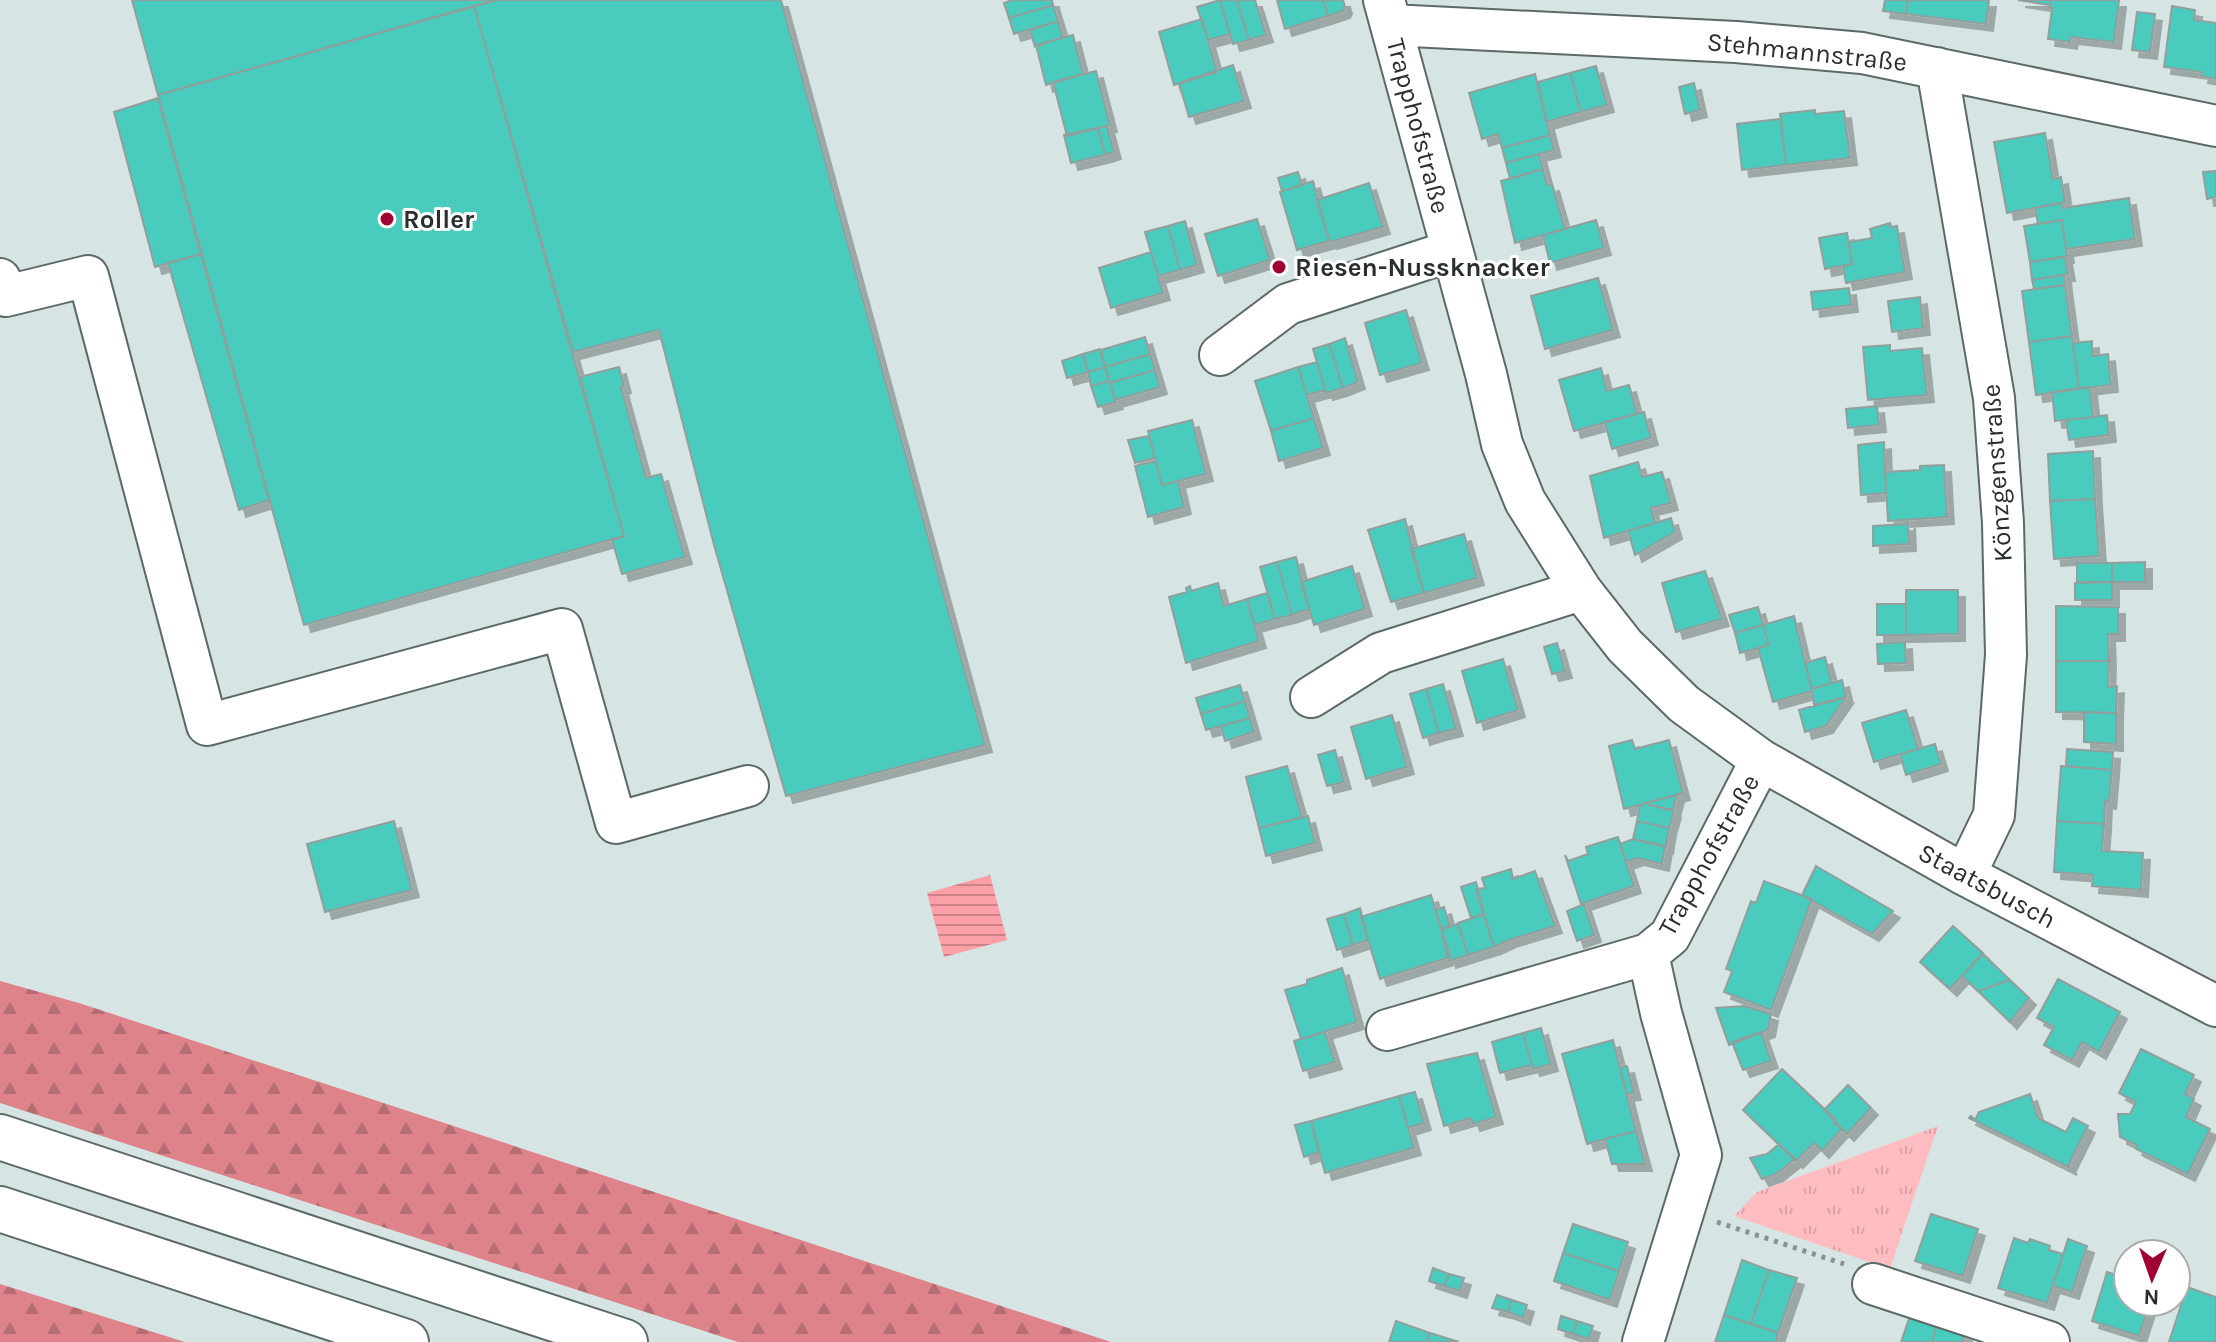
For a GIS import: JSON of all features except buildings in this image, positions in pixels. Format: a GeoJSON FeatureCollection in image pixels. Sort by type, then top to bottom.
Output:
{"type":"FeatureCollection","features":[{"type":"Feature","properties":{"kind":"highway"},"geometry":{"type":"LineString","coordinates":[[0,1137],[625,1342]]}},
{"type":"Feature","properties":{"kind":"highway"},"geometry":{"type":"LineString","coordinates":[[0,1209],[406,1342]]}},
{"type":"Feature","properties":{"kind":"street","name":"Stehmannstraße"},"geometry":{"type":"LineString","coordinates":[[1388,13],[1862,53],[2216,126]]}},
{"type":"Feature","properties":{"kind":"street","name":"Trapphofstraße"},"geometry":{"type":"LineString","coordinates":[[1387,1030],[1648,954],[1670,936],[1761,760],[1684,704],[1625,646],[1581,590],[1525,501],[1502,444],[1486,374],[1388,13]]}},
{"type":"Feature","properties":{"kind":"street","name":"Könzgenstraße"},"geometry":{"type":"LineString","coordinates":[[1937,68],[1994,398],[2003,523],[2006,655],[1994,815],[1965,875]]}},
{"type":"Feature","properties":{"kind":"street"},"geometry":{"type":"LineString","coordinates":[[1220,355],[1288,304],[1451,251]]}},
{"type":"Feature","properties":{"kind":"street"},"geometry":{"type":"LineString","coordinates":[[3,288],[88,276],[207,725],[562,629],[616,823],[748,786]]}},
{"type":"Feature","properties":{"kind":"street"},"geometry":{"type":"LineString","coordinates":[[1311,697],[1381,653],[1581,590]]}},
{"type":"Feature","properties":{"kind":"street","name":"Staatsbusch"},"geometry":{"type":"LineString","coordinates":[[1761,760],[1965,875],[2216,1006]]}},
{"type":"Feature","properties":{"kind":"street","name":"Trapphofstraße"},"geometry":{"type":"LineString","coordinates":[[1643,1342],[1701,1155],[1661,1013],[1648,954]]}},
{"type":"Feature","properties":{"kind":"street"},"geometry":{"type":"LineString","coordinates":[[1873,1284],[2040,1341]]}},
{"type":"Feature","properties":{"kind":"path"},"geometry":{"type":"LineString","coordinates":[[1685,1211],[1863,1270],[1873,1284]]}},
{"type":"Feature","properties":{"kind":"green space"},"geometry":{"type":"Polygon","coordinates":[[[0,981],[79,1003],[1111,1342],[738,1342],[0,1103],[0,981]]]}},
{"type":"Feature","properties":{"kind":"green space"},"geometry":{"type":"Polygon","coordinates":[[[1938,1126],[1890,1269],[1734,1216],[1757,1192],[1938,1126]]]}},
{"type":"Feature","properties":{"kind":"green space"},"geometry":{"type":"Polygon","coordinates":[[[0,1284],[185,1342],[0,1342],[0,1284]]]}},
{"type":"Feature","properties":{"kind":"shaded area"},"geometry":{"type":"Polygon","coordinates":[[[990,875],[1007,940],[944,957],[927,893],[990,875]]]}},
{"type":"Feature","properties":{"kind":"place","name":"Roller"},"geometry":{"type":"Point","coordinates":[387,219]}},
{"type":"Feature","properties":{"kind":"place","name":"Riesen-Nussknacker"},"geometry":{"type":"Point","coordinates":[1279,267]}}]}
